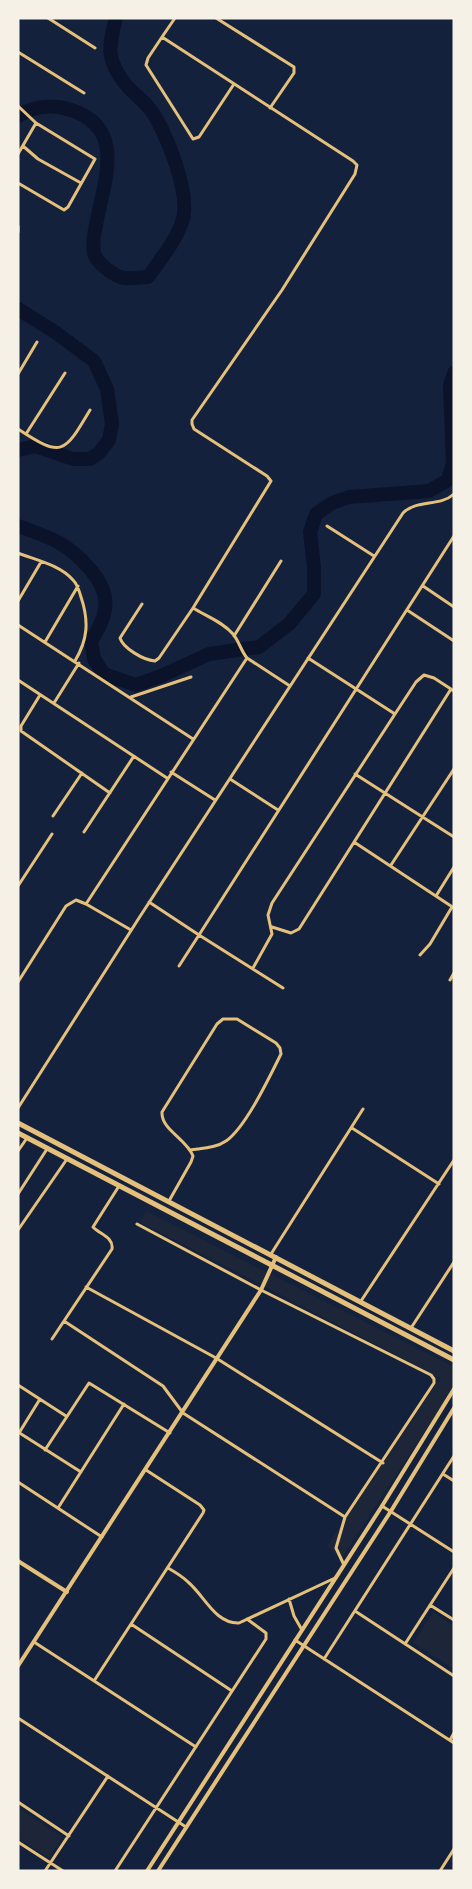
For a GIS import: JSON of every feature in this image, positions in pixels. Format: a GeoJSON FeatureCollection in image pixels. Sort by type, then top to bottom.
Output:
{"type":"FeatureCollection","features":[{"type":"Feature","properties":{"kind":"main road"},"geometry":{"type":"LineString","coordinates":[[18,1123],[454,1351]]}},
{"type":"Feature","properties":{"kind":"main road"},"geometry":{"type":"LineString","coordinates":[[18,1133],[454,1360]]}},
{"type":"Feature","properties":{"kind":"street"},"geometry":{"type":"LineString","coordinates":[[48,18],[95,48]]}},
{"type":"Feature","properties":{"kind":"street"},"geometry":{"type":"LineString","coordinates":[[175,18],[148,58],[146,65],[193,139],[198,137],[234,84]]}},
{"type":"Feature","properties":{"kind":"street"},"geometry":{"type":"LineString","coordinates":[[216,18],[294,67],[294,73],[270,108]]}},
{"type":"Feature","properties":{"kind":"street"},"geometry":{"type":"LineString","coordinates":[[142,604],[122,634],[120,641],[150,661],[155,661],[193,608],[271,481],[267,476],[194,429],[192,420],[282,290],[357,169],[353,160],[162,37]]}},
{"type":"Feature","properties":{"kind":"street"},"geometry":{"type":"LineString","coordinates":[[18,52],[84,93]]}},
{"type":"Feature","properties":{"kind":"street"},"geometry":{"type":"LineString","coordinates":[[18,183],[64,210],[68,207],[94,162],[94,157],[36,123],[19,107]]}},
{"type":"Feature","properties":{"kind":"street"},"geometry":{"type":"LineString","coordinates":[[18,154],[36,123]]}},
{"type":"Feature","properties":{"kind":"street"},"geometry":{"type":"LineString","coordinates":[[23,146],[38,159],[81,183]]}},
{"type":"Feature","properties":{"kind":"street"},"geometry":{"type":"LineString","coordinates":[[18,226],[18,232]]}},
{"type":"Feature","properties":{"kind":"street"},"geometry":{"type":"LineString","coordinates":[[18,374],[38,342]]}},
{"type":"Feature","properties":{"kind":"street"},"geometry":{"type":"LineString","coordinates":[[26,434],[65,373]]}},
{"type":"Feature","properties":{"kind":"street"},"geometry":{"type":"LineString","coordinates":[[18,429],[47,447],[56,448],[63,446],[76,435],[90,410]]}},
{"type":"Feature","properties":{"kind":"street"},"geometry":{"type":"LineString","coordinates":[[18,1108],[215,800],[374,556],[408,508],[454,496]]}},
{"type":"Feature","properties":{"kind":"street"},"geometry":{"type":"LineString","coordinates":[[327,526],[374,556]]}},
{"type":"Feature","properties":{"kind":"street"},"geometry":{"type":"LineString","coordinates":[[179,966],[454,536]]}},
{"type":"Feature","properties":{"kind":"street"},"geometry":{"type":"LineString","coordinates":[[18,553],[65,573],[78,586],[87,621],[83,646],[77,662],[54,704]]}},
{"type":"Feature","properties":{"kind":"street"},"geometry":{"type":"LineString","coordinates":[[234,636],[281,561]]}},
{"type":"Feature","properties":{"kind":"street"},"geometry":{"type":"LineString","coordinates":[[18,601],[41,562]]}},
{"type":"Feature","properties":{"kind":"street"},"geometry":{"type":"LineString","coordinates":[[45,642],[78,586]]}},
{"type":"Feature","properties":{"kind":"street"},"geometry":{"type":"LineString","coordinates":[[423,586],[454,607]]}},
{"type":"Feature","properties":{"kind":"street"},"geometry":{"type":"LineString","coordinates":[[193,608],[223,625],[234,636],[247,658],[290,686]]}},
{"type":"Feature","properties":{"kind":"street"},"geometry":{"type":"LineString","coordinates":[[408,610],[454,640]]}},
{"type":"Feature","properties":{"kind":"street"},"geometry":{"type":"LineString","coordinates":[[18,625],[194,739]]}},
{"type":"Feature","properties":{"kind":"street"},"geometry":{"type":"LineString","coordinates":[[86,904],[247,658]]}},
{"type":"Feature","properties":{"kind":"street"},"geometry":{"type":"LineString","coordinates":[[308,658],[394,714]]}},
{"type":"Feature","properties":{"kind":"street"},"geometry":{"type":"LineString","coordinates":[[253,968],[270,940],[272,927],[268,915],[272,903],[416,682],[424,675],[434,678],[452,690],[299,929],[291,933],[272,927]]}},
{"type":"Feature","properties":{"kind":"street"},"geometry":{"type":"LineString","coordinates":[[131,697],[191,677]]}},
{"type":"Feature","properties":{"kind":"street"},"geometry":{"type":"LineString","coordinates":[[18,681],[167,778]]}},
{"type":"Feature","properties":{"kind":"street"},"geometry":{"type":"LineString","coordinates":[[40,695],[21,726],[21,731],[110,793]]}},
{"type":"Feature","properties":{"kind":"street"},"geometry":{"type":"LineString","coordinates":[[84,832],[135,756]]}},
{"type":"Feature","properties":{"kind":"street"},"geometry":{"type":"LineString","coordinates":[[391,866],[454,769]]}},
{"type":"Feature","properties":{"kind":"street"},"geometry":{"type":"LineString","coordinates":[[171,772],[215,800]]}},
{"type":"Feature","properties":{"kind":"street"},"geometry":{"type":"LineString","coordinates":[[53,816],[82,773]]}},
{"type":"Feature","properties":{"kind":"street"},"geometry":{"type":"LineString","coordinates":[[355,774],[454,837]]}},
{"type":"Feature","properties":{"kind":"street"},"geometry":{"type":"LineString","coordinates":[[230,778],[278,810]]}},
{"type":"Feature","properties":{"kind":"street"},"geometry":{"type":"LineString","coordinates":[[18,886],[52,834]]}},
{"type":"Feature","properties":{"kind":"street"},"geometry":{"type":"LineString","coordinates":[[354,842],[453,907],[430,944],[420,955]]}},
{"type":"Feature","properties":{"kind":"street"},"geometry":{"type":"LineString","coordinates":[[436,896],[454,867]]}},
{"type":"Feature","properties":{"kind":"street"},"geometry":{"type":"LineString","coordinates":[[18,982],[66,906],[76,900],[131,930]]}},
{"type":"Feature","properties":{"kind":"street"},"geometry":{"type":"LineString","coordinates":[[149,902],[283,988]]}},
{"type":"Feature","properties":{"kind":"street"},"geometry":{"type":"LineString","coordinates":[[450,980],[454,973]]}},
{"type":"Feature","properties":{"kind":"street"},"geometry":{"type":"LineString","coordinates":[[169,1202],[193,1156],[164,1123],[162,1112],[217,1024],[223,1019],[237,1019],[276,1043],[281,1054],[245,1120],[234,1135],[225,1142],[210,1148],[190,1150]]}},
{"type":"Feature","properties":{"kind":"street"},"geometry":{"type":"LineString","coordinates":[[18,1666],[261,1290],[273,1256],[363,1109]]}},
{"type":"Feature","properties":{"kind":"street"},"geometry":{"type":"LineString","coordinates":[[351,1128],[439,1184]]}},
{"type":"Feature","properties":{"kind":"street"},"geometry":{"type":"LineString","coordinates":[[18,1151],[27,1138]]}},
{"type":"Feature","properties":{"kind":"street"},"geometry":{"type":"LineString","coordinates":[[18,1194],[47,1149]]}},
{"type":"Feature","properties":{"kind":"street"},"geometry":{"type":"LineString","coordinates":[[18,1229],[67,1159]]}},
{"type":"Feature","properties":{"kind":"street"},"geometry":{"type":"LineString","coordinates":[[361,1301],[454,1160]]}},
{"type":"Feature","properties":{"kind":"street"},"geometry":{"type":"LineString","coordinates":[[52,1339],[112,1249],[113,1244],[110,1240],[95,1230],[93,1224],[119,1186]]}},
{"type":"Feature","properties":{"kind":"street"},"geometry":{"type":"LineString","coordinates":[[137,1224],[261,1290],[431,1375],[434,1379],[434,1383],[383,1463],[345,1517],[336,1541],[338,1555],[344,1565]]}},
{"type":"Feature","properties":{"kind":"street"},"geometry":{"type":"LineString","coordinates":[[411,1328],[454,1262]]}},
{"type":"Feature","properties":{"kind":"street"},"geometry":{"type":"LineString","coordinates":[[86,1287],[216,1358],[383,1463]]}},
{"type":"Feature","properties":{"kind":"street"},"geometry":{"type":"LineString","coordinates":[[64,1321],[163,1386],[183,1413],[345,1517]]}},
{"type":"Feature","properties":{"kind":"street"},"geometry":{"type":"LineString","coordinates":[[45,1450],[89,1383],[170,1433]]}},
{"type":"Feature","properties":{"kind":"street"},"geometry":{"type":"LineString","coordinates":[[18,1385],[66,1416]]}},
{"type":"Feature","properties":{"kind":"street"},"geometry":{"type":"LineString","coordinates":[[147,1871],[382,1506],[454,1389]]}},
{"type":"Feature","properties":{"kind":"street"},"geometry":{"type":"LineString","coordinates":[[40,1399],[18,1433],[81,1472]]}},
{"type":"Feature","properties":{"kind":"street"},"geometry":{"type":"LineString","coordinates":[[58,1508],[124,1404]]}},
{"type":"Feature","properties":{"kind":"street"},"geometry":{"type":"LineString","coordinates":[[158,1871],[391,1511],[454,1408]]}},
{"type":"Feature","properties":{"kind":"street"},"geometry":{"type":"LineString","coordinates":[[324,1659],[454,1456]]}},
{"type":"Feature","properties":{"kind":"street"},"geometry":{"type":"LineString","coordinates":[[94,1681],[204,1510],[200,1505],[146,1470]]}},
{"type":"Feature","properties":{"kind":"street"},"geometry":{"type":"LineString","coordinates":[[443,1474],[454,1481]]}},
{"type":"Feature","properties":{"kind":"street"},"geometry":{"type":"LineString","coordinates":[[18,1482],[102,1537]]}},
{"type":"Feature","properties":{"kind":"street"},"geometry":{"type":"LineString","coordinates":[[382,1506],[454,1552]]}},
{"type":"Feature","properties":{"kind":"street"},"geometry":{"type":"LineString","coordinates":[[18,1561],[66,1592]]}},
{"type":"Feature","properties":{"kind":"street"},"geometry":{"type":"LineString","coordinates":[[168,1568],[187,1581],[225,1621],[232,1623],[247,1619],[336,1577]]}},
{"type":"Feature","properties":{"kind":"street"},"geometry":{"type":"LineString","coordinates":[[405,1644],[454,1568]]}},
{"type":"Feature","properties":{"kind":"street"},"geometry":{"type":"LineString","coordinates":[[289,1599],[294,1616],[302,1630]]}},
{"type":"Feature","properties":{"kind":"street"},"geometry":{"type":"LineString","coordinates":[[430,1605],[454,1620]]}},
{"type":"Feature","properties":{"kind":"street"},"geometry":{"type":"LineString","coordinates":[[355,1611],[454,1676]]}},
{"type":"Feature","properties":{"kind":"street"},"geometry":{"type":"LineString","coordinates":[[115,1871],[267,1636],[247,1619]]}},
{"type":"Feature","properties":{"kind":"street"},"geometry":{"type":"LineString","coordinates":[[131,1624],[232,1691]]}},
{"type":"Feature","properties":{"kind":"street"},"geometry":{"type":"LineString","coordinates":[[295,1640],[454,1743]]}},
{"type":"Feature","properties":{"kind":"street"},"geometry":{"type":"LineString","coordinates":[[34,1642],[196,1747]]}},
{"type":"Feature","properties":{"kind":"street"},"geometry":{"type":"LineString","coordinates":[[18,1718],[186,1827]]}},
{"type":"Feature","properties":{"kind":"street"},"geometry":{"type":"LineString","coordinates":[[450,1740],[454,1733]]}},
{"type":"Feature","properties":{"kind":"street"},"geometry":{"type":"LineString","coordinates":[[45,1871],[108,1776]]}},
{"type":"Feature","properties":{"kind":"street"},"geometry":{"type":"LineString","coordinates":[[18,1802],[69,1836]]}},
{"type":"Feature","properties":{"kind":"street"},"geometry":{"type":"LineString","coordinates":[[18,1842],[63,1871]]}},
{"type":"Feature","properties":{"kind":"street"},"geometry":{"type":"LineString","coordinates":[[440,1871],[454,1849]]}},
{"type":"Feature","properties":{"kind":"shaded area"},"geometry":{"type":"Polygon","coordinates":[[[146,1211],[454,1367],[454,1387],[341,1559],[327,1546],[440,1378],[140,1222],[146,1211]]]}},
{"type":"Feature","properties":{"kind":"shaded area"},"geometry":{"type":"Polygon","coordinates":[[[433,1612],[454,1626],[454,1669],[413,1643],[433,1612]]]}},
{"type":"Feature","properties":{"kind":"shaded area"},"geometry":{"type":"Polygon","coordinates":[[[18,1808],[62,1837],[49,1858],[18,1838],[18,1808]]]}},
{"type":"Feature","properties":{"kind":"waterway"},"geometry":{"type":"LineString","coordinates":[[18,116],[37,108],[64,108],[89,118],[100,130],[106,143],[107,159],[94,235],[94,253],[105,267],[120,277],[148,277],[167,251],[179,229],[184,211],[183,196],[176,164],[163,132],[148,106],[130,89],[115,69],[110,46],[116,18]]}},
{"type":"Feature","properties":{"kind":"waterway"},"geometry":{"type":"LineString","coordinates":[[18,309],[55,332],[94,361],[107,389],[112,424],[109,440],[99,453],[90,459],[73,459],[35,446],[18,450]]}},
{"type":"Feature","properties":{"kind":"waterway"},"geometry":{"type":"LineString","coordinates":[[18,526],[66,547],[82,560],[97,578],[106,604],[102,622],[91,641],[94,659],[104,674],[136,685],[209,654],[259,647],[289,624],[314,594],[310,532],[316,514],[332,503],[349,497],[429,491],[448,480],[453,463],[450,386],[454,373]]}}]}
